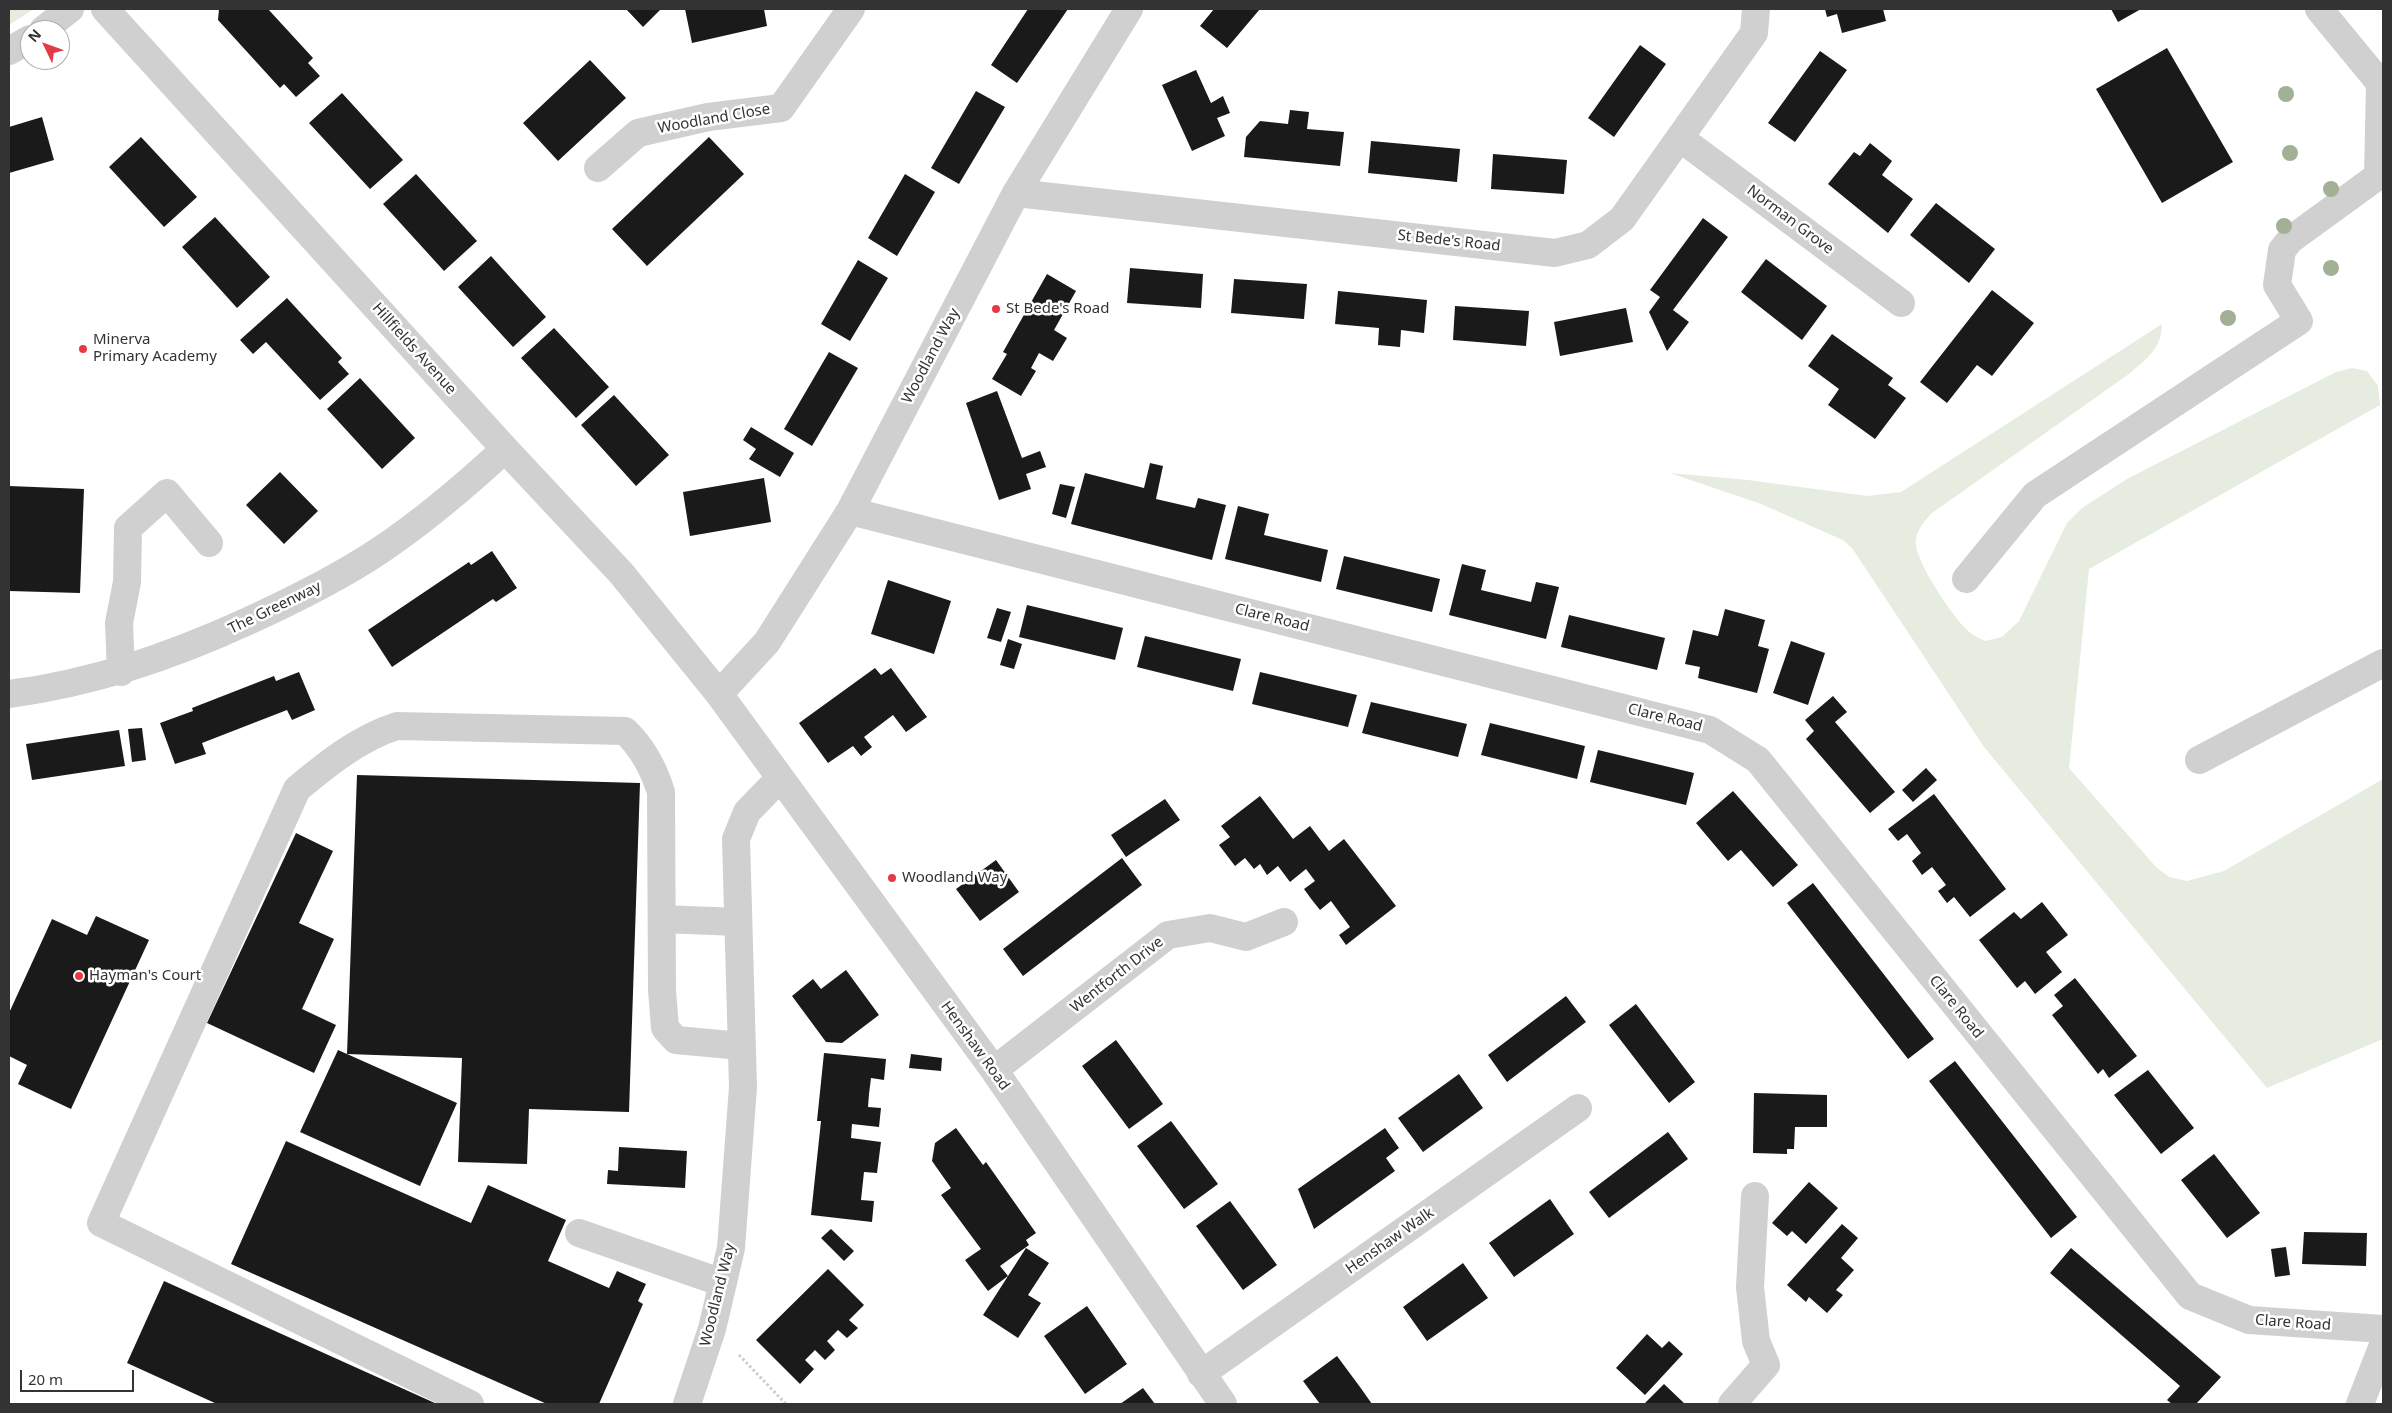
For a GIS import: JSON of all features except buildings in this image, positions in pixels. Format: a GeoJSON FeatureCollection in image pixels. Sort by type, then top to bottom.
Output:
{"type":"FeatureCollection","features":[{"type":"Feature","properties":{"kind":"street"},"geometry":{"type":"LineString","coordinates":[[56,20],[70,9]]}},
{"type":"Feature","properties":{"kind":"street","name":"Hillfields Avenue"},"geometry":{"type":"LineString","coordinates":[[105,9],[505,449],[621,573],[719,694]]}},
{"type":"Feature","properties":{"kind":"street","name":"Woodland Close"},"geometry":{"type":"LineString","coordinates":[[598,168],[638,133],[708,117],[781,108],[851,9]]}},
{"type":"Feature","properties":{"kind":"street","name":"Woodland Way"},"geometry":{"type":"LineString","coordinates":[[719,694],[767,642],[850,510],[1016,193],[1129,9]]}},
{"type":"Feature","properties":{"kind":"street","name":"St Bede's Road"},"geometry":{"type":"LineString","coordinates":[[1016,193],[1555,253],[1588,245],[1622,219],[1680,138],[1754,33],[1756,9]]}},
{"type":"Feature","properties":{"kind":"street"},"geometry":{"type":"LineString","coordinates":[[1966,579],[2035,495],[2299,322],[2277,285],[2282,250],[2290,240],[2378,176],[2380,83],[2319,9]]}},
{"type":"Feature","properties":{"kind":"street"},"geometry":{"type":"LineString","coordinates":[[9,51],[20,45]]}},
{"type":"Feature","properties":{"kind":"street","name":"Norman Grove"},"geometry":{"type":"LineString","coordinates":[[1680,138],[1901,303]]}},
{"type":"Feature","properties":{"kind":"street","name":"The Greenway"},"geometry":{"type":"LineString","coordinates":[[9,694],[44,690],[121,672],[202,642],[302,597],[379,551],[455,495],[505,449]]}},
{"type":"Feature","properties":{"kind":"street"},"geometry":{"type":"LineString","coordinates":[[121,672],[119,623],[127,582],[128,528],[167,493],[209,543]]}},
{"type":"Feature","properties":{"kind":"street","name":"Clare Road"},"geometry":{"type":"LineString","coordinates":[[850,510],[1710,730],[1758,760],[2190,1296],[2249,1320],[2383,1329]]}},
{"type":"Feature","properties":{"kind":"street"},"geometry":{"type":"LineString","coordinates":[[2200,760],[2383,663]]}},
{"type":"Feature","properties":{"kind":"street","name":"Henshaw Road"},"geometry":{"type":"LineString","coordinates":[[719,694],[994,1070],[1223,1404]]}},
{"type":"Feature","properties":{"kind":"street"},"geometry":{"type":"LineString","coordinates":[[470,1404],[101,1223],[298,789],[324,766],[366,739],[397,726],[411,724],[625,731],[635,741],[656,777],[661,792],[662,990],[665,1028],[676,1040],[741,1046]]}},
{"type":"Feature","properties":{"kind":"street","name":"Woodland Way"},"geometry":{"type":"LineString","coordinates":[[687,1404],[712,1329],[731,1248],[743,1087],[736,839],[747,812],[780,779]]}},
{"type":"Feature","properties":{"kind":"street"},"geometry":{"type":"LineString","coordinates":[[662,919],[738,922]]}},
{"type":"Feature","properties":{"kind":"street","name":"Wentforth Drive"},"geometry":{"type":"LineString","coordinates":[[994,1070],[1168,936],[1210,928],[1246,937],[1284,922]]}},
{"type":"Feature","properties":{"kind":"street","name":"Henshaw Walk"},"geometry":{"type":"LineString","coordinates":[[1201,1374],[1578,1108]]}},
{"type":"Feature","properties":{"kind":"street"},"geometry":{"type":"LineString","coordinates":[[1732,1404],[1766,1365],[1756,1341],[1750,1287],[1755,1196]]}},
{"type":"Feature","properties":{"kind":"street"},"geometry":{"type":"LineString","coordinates":[[579,1233],[723,1283]]}},
{"type":"Feature","properties":{"kind":"street"},"geometry":{"type":"LineString","coordinates":[[2360,1404],[2383,1345]]}},
{"type":"Feature","properties":{"kind":"path"},"geometry":{"type":"LineString","coordinates":[[712,1329],[786,1404]]}},
{"type":"Feature","properties":{"kind":"shaded area"},"geometry":{"type":"Polygon","coordinates":[[[9,9],[34,9],[9,25],[9,9]]]}},
{"type":"Feature","properties":{"kind":"shaded area"},"geometry":{"type":"Polygon","coordinates":[[[2162,324],[2156,347],[2129,374],[1932,513],[1918,532],[1916,546],[1924,566],[1939,593],[1965,628],[1985,641],[2002,637],[2019,621],[2067,523],[2082,508],[2127,479],[2336,372],[2352,368],[2367,371],[2378,386],[2380,405],[2089,569],[2069,768],[2156,867],[2169,877],[2187,881],[2224,871],[2383,779],[2383,1039],[2267,1088],[1984,747],[1852,548],[1843,540],[1761,504],[1670,473],[1748,480],[1867,496],[1901,492],[2162,324]]]}},
{"type":"Feature","properties":{"kind":"place","name":"St Bede's Road"},"geometry":{"type":"Point","coordinates":[996,309]}},
{"type":"Feature","properties":{"kind":"place","name":"Minerva Primary Academy"},"geometry":{"type":"Point","coordinates":[83,349]}},
{"type":"Feature","properties":{"kind":"place","name":"Woodland Way"},"geometry":{"type":"Point","coordinates":[892,878]}},
{"type":"Feature","properties":{"kind":"place","name":"Hayman's Court"},"geometry":{"type":"Point","coordinates":[79,976]}}]}
